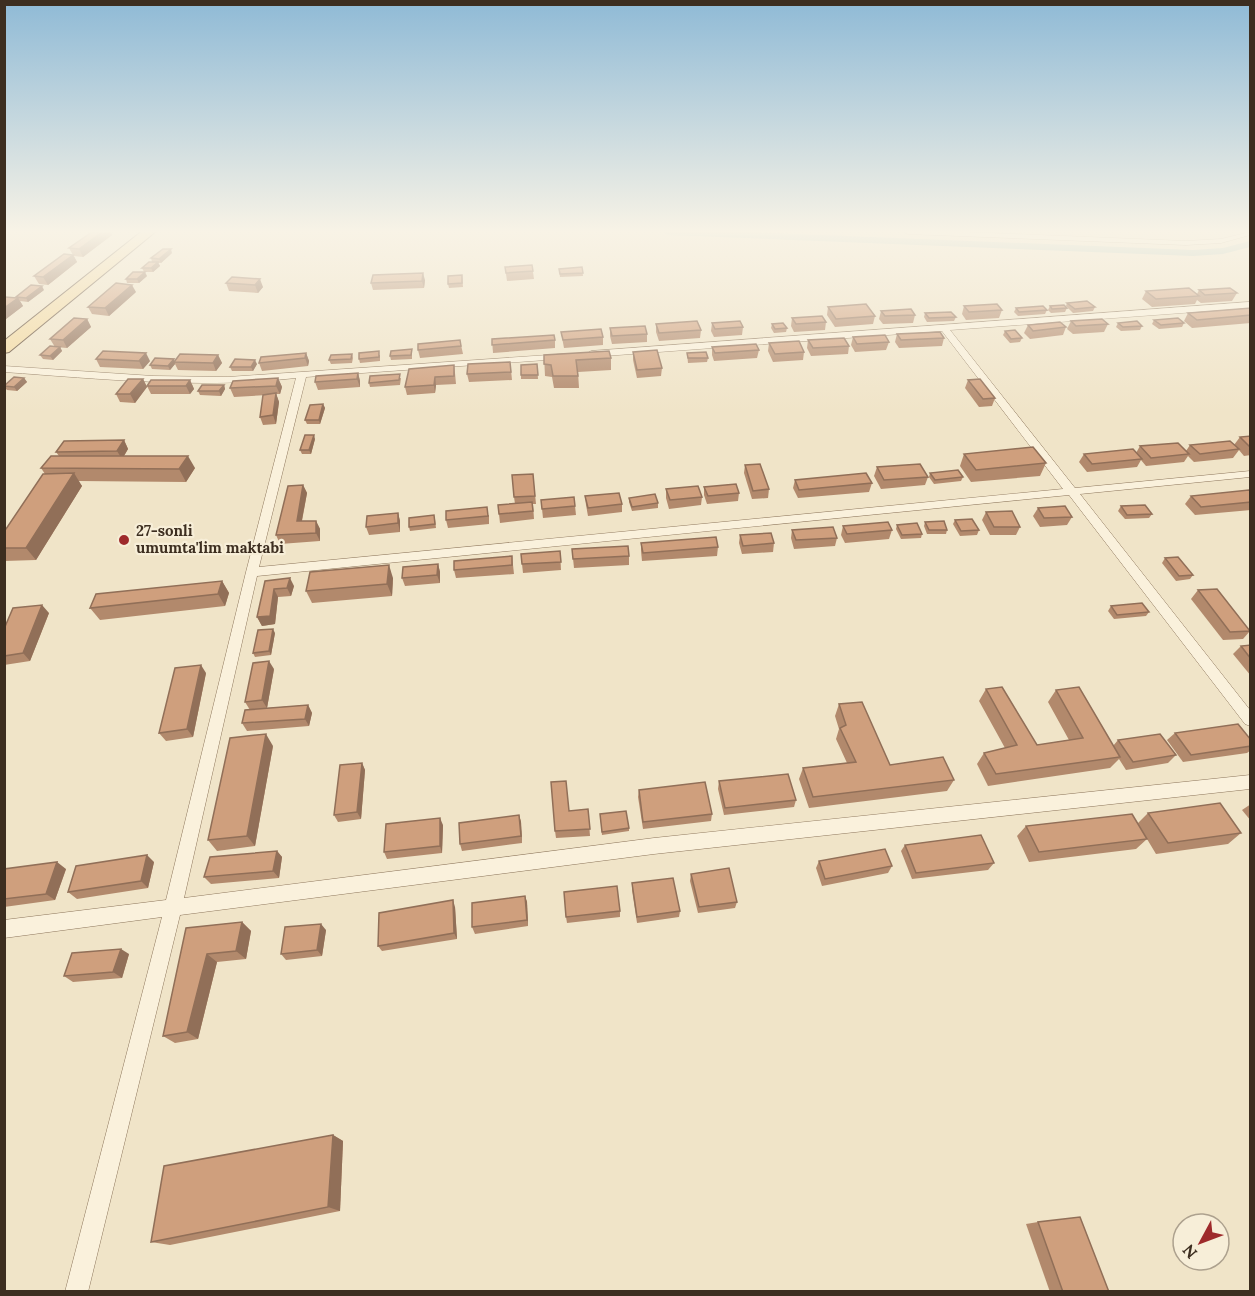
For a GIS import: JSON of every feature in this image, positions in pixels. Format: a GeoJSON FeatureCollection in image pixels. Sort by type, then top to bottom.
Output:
{"type":"FeatureCollection","features":[{"type":"Feature","properties":{"kind":"main road"},"geometry":{"type":"LineString","coordinates":[[4,349],[74,292]]}},
{"type":"Feature","properties":{"kind":"street"},"geometry":{"type":"LineString","coordinates":[[4,369],[205,381],[267,380],[302,374],[1251,305]]}},
{"type":"Feature","properties":{"kind":"street"},"geometry":{"type":"LineString","coordinates":[[945,329],[1251,720]]}},
{"type":"Feature","properties":{"kind":"street"},"geometry":{"type":"LineString","coordinates":[[76,1292],[173,908],[252,572],[302,374]]}},
{"type":"Feature","properties":{"kind":"street"},"geometry":{"type":"LineString","coordinates":[[252,572],[1251,474]]}},
{"type":"Feature","properties":{"kind":"street"},"geometry":{"type":"LineString","coordinates":[[4,929],[654,846],[1251,782]]}},
{"type":"Feature","properties":{"kind":"building"},"geometry":{"type":"Polygon","coordinates":[[[22,292],[33,292],[26,298],[16,297],[22,292]]]}},
{"type":"Feature","properties":{"kind":"building"},"geometry":{"type":"Polygon","coordinates":[[[105,292],[123,292],[105,308],[88,307],[105,292]]]}},
{"type":"Feature","properties":{"kind":"building"},"geometry":{"type":"Polygon","coordinates":[[[1148,292],[1195,292],[1199,296],[1156,299],[1148,292]]]}},
{"type":"Feature","properties":{"kind":"building"},"geometry":{"type":"Polygon","coordinates":[[[1202,292],[1237,293],[1205,295],[1202,292]]]}},
{"type":"Feature","properties":{"kind":"building"},"geometry":{"type":"Polygon","coordinates":[[[5,297],[18,298],[4,308],[5,297]]]}},
{"type":"Feature","properties":{"kind":"building"},"geometry":{"type":"Polygon","coordinates":[[[1087,301],[1095,307],[1075,309],[1067,303],[1087,301]]]}},
{"type":"Feature","properties":{"kind":"building"},"geometry":{"type":"Polygon","coordinates":[[[866,304],[875,316],[836,319],[828,307],[866,304]]]}},
{"type":"Feature","properties":{"kind":"building"},"geometry":{"type":"Polygon","coordinates":[[[997,304],[1002,310],[969,312],[964,306],[997,304]]]}},
{"type":"Feature","properties":{"kind":"building"},"geometry":{"type":"Polygon","coordinates":[[[1064,305],[1067,308],[1052,309],[1050,306],[1064,305]]]}},
{"type":"Feature","properties":{"kind":"building"},"geometry":{"type":"Polygon","coordinates":[[[1043,306],[1047,310],[1019,312],[1016,308],[1043,306]]]}},
{"type":"Feature","properties":{"kind":"building"},"geometry":{"type":"Polygon","coordinates":[[[1251,308],[1251,315],[1197,320],[1188,313],[1251,308]]]}},
{"type":"Feature","properties":{"kind":"building"},"geometry":{"type":"Polygon","coordinates":[[[911,309],[915,315],[885,316],[881,311],[911,309]]]}},
{"type":"Feature","properties":{"kind":"building"},"geometry":{"type":"Polygon","coordinates":[[[951,312],[956,317],[929,318],[925,313],[951,312]]]}},
{"type":"Feature","properties":{"kind":"building"},"geometry":{"type":"Polygon","coordinates":[[[822,316],[826,322],[796,324],[792,318],[822,316]]]}},
{"type":"Feature","properties":{"kind":"building"},"geometry":{"type":"Polygon","coordinates":[[[74,318],[87,319],[63,340],[50,339],[74,318]]]}},
{"type":"Feature","properties":{"kind":"building"},"geometry":{"type":"Polygon","coordinates":[[[1178,318],[1184,323],[1161,325],[1154,320],[1178,318]]]}},
{"type":"Feature","properties":{"kind":"building"},"geometry":{"type":"Polygon","coordinates":[[[1102,319],[1108,324],[1076,326],[1071,321],[1102,319]]]}},
{"type":"Feature","properties":{"kind":"building"},"geometry":{"type":"Polygon","coordinates":[[[697,321],[701,330],[659,333],[656,324],[697,321]]]}},
{"type":"Feature","properties":{"kind":"building"},"geometry":{"type":"Polygon","coordinates":[[[740,321],[743,327],[715,329],[712,323],[740,321]]]}},
{"type":"Feature","properties":{"kind":"building"},"geometry":{"type":"Polygon","coordinates":[[[1137,321],[1142,326],[1123,327],[1118,323],[1137,321]]]}},
{"type":"Feature","properties":{"kind":"building"},"geometry":{"type":"Polygon","coordinates":[[[1060,322],[1066,327],[1033,331],[1028,325],[1060,322]]]}},
{"type":"Feature","properties":{"kind":"building"},"geometry":{"type":"Polygon","coordinates":[[[783,323],[787,328],[775,329],[772,324],[783,323]]]}},
{"type":"Feature","properties":{"kind":"building"},"geometry":{"type":"Polygon","coordinates":[[[645,326],[647,334],[612,336],[610,328],[645,326]]]}},
{"type":"Feature","properties":{"kind":"building"},"geometry":{"type":"Polygon","coordinates":[[[601,329],[603,337],[563,340],[561,332],[601,329]]]}},
{"type":"Feature","properties":{"kind":"building"},"geometry":{"type":"Polygon","coordinates":[[[1015,330],[1022,338],[1011,339],[1005,331],[1015,330]]]}},
{"type":"Feature","properties":{"kind":"building"},"geometry":{"type":"Polygon","coordinates":[[[940,332],[944,338],[901,340],[897,334],[940,332]]]}},
{"type":"Feature","properties":{"kind":"building"},"geometry":{"type":"Polygon","coordinates":[[[554,335],[555,340],[492,345],[492,339],[554,335]]]}},
{"type":"Feature","properties":{"kind":"building"},"geometry":{"type":"Polygon","coordinates":[[[885,335],[889,342],[857,344],[853,337],[885,335]]]}},
{"type":"Feature","properties":{"kind":"building"},"geometry":{"type":"Polygon","coordinates":[[[844,338],[849,346],[813,348],[808,340],[844,338]]]}},
{"type":"Feature","properties":{"kind":"building"},"geometry":{"type":"Polygon","coordinates":[[[460,340],[461,346],[418,350],[418,344],[460,340]]]}},
{"type":"Feature","properties":{"kind":"building"},"geometry":{"type":"Polygon","coordinates":[[[799,341],[804,352],[775,354],[769,343],[799,341]]]}},
{"type":"Feature","properties":{"kind":"building"},"geometry":{"type":"Polygon","coordinates":[[[756,344],[759,350],[715,353],[712,347],[756,344]]]}},
{"type":"Feature","properties":{"kind":"building"},"geometry":{"type":"Polygon","coordinates":[[[50,346],[60,347],[50,356],[40,355],[50,346]]]}},
{"type":"Feature","properties":{"kind":"building"},"geometry":{"type":"Polygon","coordinates":[[[412,349],[411,355],[390,356],[391,351],[412,349]]]}},
{"type":"Feature","properties":{"kind":"building"},"geometry":{"type":"Polygon","coordinates":[[[657,350],[662,368],[637,370],[633,352],[657,350]]]}},
{"type":"Feature","properties":{"kind":"building"},"geometry":{"type":"Polygon","coordinates":[[[103,351],[146,353],[139,361],[96,359],[103,351]]]}},
{"type":"Feature","properties":{"kind":"building"},"geometry":{"type":"Polygon","coordinates":[[[379,351],[379,357],[359,359],[359,353],[379,351]]]}},
{"type":"Feature","properties":{"kind":"building"},"geometry":{"type":"Polygon","coordinates":[[[609,351],[611,358],[576,360],[578,376],[553,376],[551,365],[544,364],[544,355],[609,351]]]}},
{"type":"Feature","properties":{"kind":"building"},"geometry":{"type":"Polygon","coordinates":[[[706,352],[708,358],[688,358],[687,353],[706,352]]]}},
{"type":"Feature","properties":{"kind":"building"},"geometry":{"type":"Polygon","coordinates":[[[306,353],[305,358],[259,363],[261,357],[306,353]]]}},
{"type":"Feature","properties":{"kind":"building"},"geometry":{"type":"Polygon","coordinates":[[[180,354],[218,355],[213,363],[174,362],[180,354]]]}},
{"type":"Feature","properties":{"kind":"building"},"geometry":{"type":"Polygon","coordinates":[[[352,354],[351,359],[329,360],[331,355],[352,354]]]}},
{"type":"Feature","properties":{"kind":"building"},"geometry":{"type":"Polygon","coordinates":[[[155,358],[174,359],[168,366],[150,365],[155,358]]]}},
{"type":"Feature","properties":{"kind":"building"},"geometry":{"type":"Polygon","coordinates":[[[235,359],[255,360],[251,367],[230,367],[235,359]]]}},
{"type":"Feature","properties":{"kind":"building"},"geometry":{"type":"Polygon","coordinates":[[[510,362],[511,372],[467,374],[468,364],[510,362]]]}},
{"type":"Feature","properties":{"kind":"building"},"geometry":{"type":"Polygon","coordinates":[[[537,364],[538,375],[521,375],[521,365],[537,364]]]}},
{"type":"Feature","properties":{"kind":"building"},"geometry":{"type":"Polygon","coordinates":[[[454,365],[454,376],[435,377],[434,385],[405,387],[409,369],[454,365]]]}},
{"type":"Feature","properties":{"kind":"building"},"geometry":{"type":"Polygon","coordinates":[[[358,373],[357,379],[315,382],[316,376],[358,373]]]}},
{"type":"Feature","properties":{"kind":"building"},"geometry":{"type":"Polygon","coordinates":[[[400,374],[399,380],[369,383],[370,376],[400,374]]]}},
{"type":"Feature","properties":{"kind":"building"},"geometry":{"type":"Polygon","coordinates":[[[14,377],[24,378],[14,387],[4,386],[14,377]]]}},
{"type":"Feature","properties":{"kind":"building"},"geometry":{"type":"Polygon","coordinates":[[[278,378],[276,386],[230,388],[233,381],[278,378]]]}},
{"type":"Feature","properties":{"kind":"building"},"geometry":{"type":"Polygon","coordinates":[[[128,379],[143,379],[130,394],[116,394],[128,379]]]}},
{"type":"Feature","properties":{"kind":"building"},"geometry":{"type":"Polygon","coordinates":[[[980,379],[995,398],[983,399],[968,380],[980,379]]]}},
{"type":"Feature","properties":{"kind":"building"},"geometry":{"type":"Polygon","coordinates":[[[151,380],[190,380],[186,386],[147,386],[151,380]]]}},
{"type":"Feature","properties":{"kind":"building"},"geometry":{"type":"Polygon","coordinates":[[[202,385],[224,385],[219,391],[198,391],[202,385]]]}},
{"type":"Feature","properties":{"kind":"building"},"geometry":{"type":"Polygon","coordinates":[[[276,393],[273,415],[260,417],[263,395],[276,393]]]}},
{"type":"Feature","properties":{"kind":"building"},"geometry":{"type":"Polygon","coordinates":[[[323,404],[319,420],[305,420],[310,405],[323,404]]]}},
{"type":"Feature","properties":{"kind":"building"},"geometry":{"type":"Polygon","coordinates":[[[305,435],[314,435],[309,450],[300,450],[305,435]]]}},
{"type":"Feature","properties":{"kind":"building"},"geometry":{"type":"Polygon","coordinates":[[[1251,436],[1251,447],[1240,437],[1251,436]]]}},
{"type":"Feature","properties":{"kind":"building"},"geometry":{"type":"Polygon","coordinates":[[[124,440],[117,451],[56,452],[64,441],[124,440]]]}},
{"type":"Feature","properties":{"kind":"building"},"geometry":{"type":"Polygon","coordinates":[[[1230,441],[1239,449],[1200,454],[1190,445],[1230,441]]]}},
{"type":"Feature","properties":{"kind":"building"},"geometry":{"type":"Polygon","coordinates":[[[1178,443],[1189,454],[1151,458],[1140,446],[1178,443]]]}},
{"type":"Feature","properties":{"kind":"building"},"geometry":{"type":"Polygon","coordinates":[[[1033,447],[1046,463],[976,470],[964,454],[1033,447]]]}},
{"type":"Feature","properties":{"kind":"building"},"geometry":{"type":"Polygon","coordinates":[[[1133,449],[1142,459],[1092,464],[1084,454],[1133,449]]]}},
{"type":"Feature","properties":{"kind":"building"},"geometry":{"type":"Polygon","coordinates":[[[51,456],[188,456],[179,469],[41,468],[51,456]]]}},
{"type":"Feature","properties":{"kind":"building"},"geometry":{"type":"Polygon","coordinates":[[[760,464],[769,489],[753,491],[745,465],[760,464]]]}},
{"type":"Feature","properties":{"kind":"building"},"geometry":{"type":"Polygon","coordinates":[[[920,464],[928,477],[884,480],[877,467],[920,464]]]}},
{"type":"Feature","properties":{"kind":"building"},"geometry":{"type":"Polygon","coordinates":[[[958,470],[963,477],[935,480],[930,473],[958,470]]]}},
{"type":"Feature","properties":{"kind":"building"},"geometry":{"type":"Polygon","coordinates":[[[74,473],[26,548],[4,548],[4,529],[43,474],[74,473]]]}},
{"type":"Feature","properties":{"kind":"building"},"geometry":{"type":"Polygon","coordinates":[[[866,473],[872,483],[799,490],[795,480],[866,473]]]}},
{"type":"Feature","properties":{"kind":"building"},"geometry":{"type":"Polygon","coordinates":[[[533,474],[535,496],[514,497],[512,475],[533,474]]]}},
{"type":"Feature","properties":{"kind":"building"},"geometry":{"type":"Polygon","coordinates":[[[736,484],[739,493],[708,496],[704,487],[736,484]]]}},
{"type":"Feature","properties":{"kind":"building"},"geometry":{"type":"Polygon","coordinates":[[[303,485],[297,521],[316,521],[316,533],[276,535],[288,486],[303,485]]]}},
{"type":"Feature","properties":{"kind":"building"},"geometry":{"type":"Polygon","coordinates":[[[698,486],[702,497],[670,500],[666,489],[698,486]]]}},
{"type":"Feature","properties":{"kind":"building"},"geometry":{"type":"Polygon","coordinates":[[[1249,490],[1251,502],[1201,507],[1191,496],[1249,490]]]}},
{"type":"Feature","properties":{"kind":"building"},"geometry":{"type":"Polygon","coordinates":[[[619,493],[622,504],[588,508],[585,496],[619,493]]]}},
{"type":"Feature","properties":{"kind":"building"},"geometry":{"type":"Polygon","coordinates":[[[655,494],[658,503],[632,507],[629,498],[655,494]]]}},
{"type":"Feature","properties":{"kind":"building"},"geometry":{"type":"Polygon","coordinates":[[[574,497],[575,506],[542,509],[541,500],[574,497]]]}},
{"type":"Feature","properties":{"kind":"building"},"geometry":{"type":"Polygon","coordinates":[[[532,502],[533,511],[499,514],[498,505],[532,502]]]}},
{"type":"Feature","properties":{"kind":"building"},"geometry":{"type":"Polygon","coordinates":[[[1145,505],[1152,514],[1127,515],[1121,506],[1145,505]]]}},
{"type":"Feature","properties":{"kind":"building"},"geometry":{"type":"Polygon","coordinates":[[[1065,506],[1072,517],[1044,518],[1038,508],[1065,506]]]}},
{"type":"Feature","properties":{"kind":"building"},"geometry":{"type":"Polygon","coordinates":[[[487,507],[488,516],[446,520],[446,511],[487,507]]]}},
{"type":"Feature","properties":{"kind":"building"},"geometry":{"type":"Polygon","coordinates":[[[1012,511],[1020,527],[994,527],[986,512],[1012,511]]]}},
{"type":"Feature","properties":{"kind":"building"},"geometry":{"type":"Polygon","coordinates":[[[398,513],[398,523],[366,527],[367,516],[398,513]]]}},
{"type":"Feature","properties":{"kind":"building"},"geometry":{"type":"Polygon","coordinates":[[[434,515],[435,524],[409,527],[409,518],[434,515]]]}},
{"type":"Feature","properties":{"kind":"building"},"geometry":{"type":"Polygon","coordinates":[[[972,519],[979,530],[961,531],[955,520],[972,519]]]}},
{"type":"Feature","properties":{"kind":"building"},"geometry":{"type":"Polygon","coordinates":[[[944,521],[947,530],[929,530],[925,522],[944,521]]]}},
{"type":"Feature","properties":{"kind":"building"},"geometry":{"type":"Polygon","coordinates":[[[888,522],[892,530],[847,534],[843,526],[888,522]]]}},
{"type":"Feature","properties":{"kind":"building"},"geometry":{"type":"Polygon","coordinates":[[[917,523],[922,534],[902,535],[897,525],[917,523]]]}},
{"type":"Feature","properties":{"kind":"building"},"geometry":{"type":"Polygon","coordinates":[[[833,527],[837,538],[796,540],[792,530],[833,527]]]}},
{"type":"Feature","properties":{"kind":"building"},"geometry":{"type":"Polygon","coordinates":[[[771,533],[774,543],[743,546],[740,535],[771,533]]]}},
{"type":"Feature","properties":{"kind":"building"},"geometry":{"type":"Polygon","coordinates":[[[716,537],[718,547],[643,553],[641,543],[716,537]]]}},
{"type":"Feature","properties":{"kind":"building"},"geometry":{"type":"Polygon","coordinates":[[[628,546],[629,556],[573,559],[572,549],[628,546]]]}},
{"type":"Feature","properties":{"kind":"building"},"geometry":{"type":"Polygon","coordinates":[[[560,551],[561,562],[522,564],[521,554],[560,551]]]}},
{"type":"Feature","properties":{"kind":"building"},"geometry":{"type":"Polygon","coordinates":[[[512,556],[512,565],[454,570],[454,561],[512,556]]]}},
{"type":"Feature","properties":{"kind":"building"},"geometry":{"type":"Polygon","coordinates":[[[1178,557],[1193,575],[1179,576],[1165,558],[1178,557]]]}},
{"type":"Feature","properties":{"kind":"building"},"geometry":{"type":"Polygon","coordinates":[[[438,564],[437,575],[402,578],[403,567],[438,564]]]}},
{"type":"Feature","properties":{"kind":"building"},"geometry":{"type":"Polygon","coordinates":[[[389,565],[387,584],[306,591],[310,572],[389,565]]]}},
{"type":"Feature","properties":{"kind":"building"},"geometry":{"type":"Polygon","coordinates":[[[290,578],[287,588],[274,589],[270,616],[257,617],[265,581],[290,578]]]}},
{"type":"Feature","properties":{"kind":"building"},"geometry":{"type":"Polygon","coordinates":[[[222,581],[218,594],[90,608],[96,594],[222,581]]]}},
{"type":"Feature","properties":{"kind":"building"},"geometry":{"type":"Polygon","coordinates":[[[1217,589],[1250,631],[1230,632],[1198,590],[1217,589]]]}},
{"type":"Feature","properties":{"kind":"building"},"geometry":{"type":"Polygon","coordinates":[[[1142,603],[1149,612],[1117,615],[1111,606],[1142,603]]]}},
{"type":"Feature","properties":{"kind":"building"},"geometry":{"type":"Polygon","coordinates":[[[42,605],[23,653],[4,656],[4,629],[13,608],[42,605]]]}},
{"type":"Feature","properties":{"kind":"building"},"geometry":{"type":"Polygon","coordinates":[[[273,629],[269,651],[253,653],[258,630],[273,629]]]}},
{"type":"Feature","properties":{"kind":"building"},"geometry":{"type":"Polygon","coordinates":[[[1251,645],[1251,659],[1241,646],[1251,645]]]}},
{"type":"Feature","properties":{"kind":"building"},"geometry":{"type":"Polygon","coordinates":[[[269,661],[262,700],[245,702],[253,663],[269,661]]]}},
{"type":"Feature","properties":{"kind":"building"},"geometry":{"type":"Polygon","coordinates":[[[201,665],[187,729],[159,733],[175,668],[201,665]]]}},
{"type":"Feature","properties":{"kind":"building"},"geometry":{"type":"Polygon","coordinates":[[[1002,687],[1037,745],[1083,738],[1056,690],[1079,687],[1120,757],[996,774],[984,753],[1017,745],[986,689],[1002,687]]]}},
{"type":"Feature","properties":{"kind":"building"},"geometry":{"type":"Polygon","coordinates":[[[862,702],[890,765],[943,757],[954,780],[813,797],[803,768],[856,762],[840,728],[846,725],[839,704],[862,702]]]}},
{"type":"Feature","properties":{"kind":"building"},"geometry":{"type":"Polygon","coordinates":[[[308,705],[305,719],[242,723],[245,710],[308,705]]]}},
{"type":"Feature","properties":{"kind":"building"},"geometry":{"type":"Polygon","coordinates":[[[1238,724],[1251,740],[1251,746],[1191,755],[1175,733],[1238,724]]]}},
{"type":"Feature","properties":{"kind":"building"},"geometry":{"type":"Polygon","coordinates":[[[266,734],[247,836],[208,840],[230,738],[266,734]]]}},
{"type":"Feature","properties":{"kind":"building"},"geometry":{"type":"Polygon","coordinates":[[[1160,734],[1176,755],[1133,762],[1118,740],[1160,734]]]}},
{"type":"Feature","properties":{"kind":"building"},"geometry":{"type":"Polygon","coordinates":[[[362,763],[357,812],[334,815],[340,765],[362,763]]]}},
{"type":"Feature","properties":{"kind":"building"},"geometry":{"type":"Polygon","coordinates":[[[788,774],[796,800],[725,808],[719,781],[788,774]]]}},
{"type":"Feature","properties":{"kind":"building"},"geometry":{"type":"Polygon","coordinates":[[[566,781],[569,811],[588,809],[590,829],[555,831],[551,782],[566,781]]]}},
{"type":"Feature","properties":{"kind":"building"},"geometry":{"type":"Polygon","coordinates":[[[705,782],[712,814],[643,822],[639,790],[705,782]]]}},
{"type":"Feature","properties":{"kind":"building"},"geometry":{"type":"Polygon","coordinates":[[[1220,803],[1241,833],[1168,843],[1148,813],[1220,803]]]}},
{"type":"Feature","properties":{"kind":"building"},"geometry":{"type":"Polygon","coordinates":[[[626,811],[629,828],[602,832],[600,814],[626,811]]]}},
{"type":"Feature","properties":{"kind":"building"},"geometry":{"type":"Polygon","coordinates":[[[1132,814],[1147,839],[1039,852],[1026,826],[1132,814]]]}},
{"type":"Feature","properties":{"kind":"building"},"geometry":{"type":"Polygon","coordinates":[[[519,815],[521,836],[460,844],[459,823],[519,815]]]}},
{"type":"Feature","properties":{"kind":"building"},"geometry":{"type":"Polygon","coordinates":[[[440,818],[440,846],[384,852],[386,824],[440,818]]]}},
{"type":"Feature","properties":{"kind":"building"},"geometry":{"type":"Polygon","coordinates":[[[981,835],[994,863],[916,873],[905,845],[981,835]]]}},
{"type":"Feature","properties":{"kind":"building"},"geometry":{"type":"Polygon","coordinates":[[[885,849],[892,866],[825,879],[819,861],[885,849]]]}},
{"type":"Feature","properties":{"kind":"building"},"geometry":{"type":"Polygon","coordinates":[[[277,851],[273,871],[204,877],[210,857],[277,851]]]}},
{"type":"Feature","properties":{"kind":"building"},"geometry":{"type":"Polygon","coordinates":[[[147,855],[141,881],[68,892],[76,866],[147,855]]]}},
{"type":"Feature","properties":{"kind":"building"},"geometry":{"type":"Polygon","coordinates":[[[57,862],[46,894],[4,899],[4,869],[57,862]]]}},
{"type":"Feature","properties":{"kind":"building"},"geometry":{"type":"Polygon","coordinates":[[[729,868],[737,902],[699,907],[691,874],[729,868]]]}},
{"type":"Feature","properties":{"kind":"building"},"geometry":{"type":"Polygon","coordinates":[[[673,878],[680,911],[637,917],[632,883],[673,878]]]}},
{"type":"Feature","properties":{"kind":"building"},"geometry":{"type":"Polygon","coordinates":[[[617,886],[620,911],[566,917],[564,892],[617,886]]]}},
{"type":"Feature","properties":{"kind":"building"},"geometry":{"type":"Polygon","coordinates":[[[525,896],[527,920],[472,927],[472,903],[525,896]]]}},
{"type":"Feature","properties":{"kind":"building"},"geometry":{"type":"Polygon","coordinates":[[[453,900],[454,933],[378,946],[379,913],[453,900]]]}},
{"type":"Feature","properties":{"kind":"building"},"geometry":{"type":"Polygon","coordinates":[[[242,922],[236,951],[207,954],[187,1032],[163,1036],[186,928],[242,922]]]}},
{"type":"Feature","properties":{"kind":"building"},"geometry":{"type":"Polygon","coordinates":[[[321,924],[317,950],[281,954],[285,927],[321,924]]]}},
{"type":"Feature","properties":{"kind":"building"},"geometry":{"type":"Polygon","coordinates":[[[121,949],[113,972],[64,976],[72,953],[121,949]]]}},
{"type":"Feature","properties":{"kind":"building"},"geometry":{"type":"Polygon","coordinates":[[[333,1135],[328,1207],[151,1242],[164,1166],[333,1135]]]}},
{"type":"Feature","properties":{"kind":"building"},"geometry":{"type":"Polygon","coordinates":[[[1080,1217],[1109,1292],[1063,1292],[1038,1222],[1080,1217]]]}},
{"type":"Feature","properties":{"kind":"place","name":"27-sonli umumta'lim maktabi"},"geometry":{"type":"Point","coordinates":[124,540]}}]}
